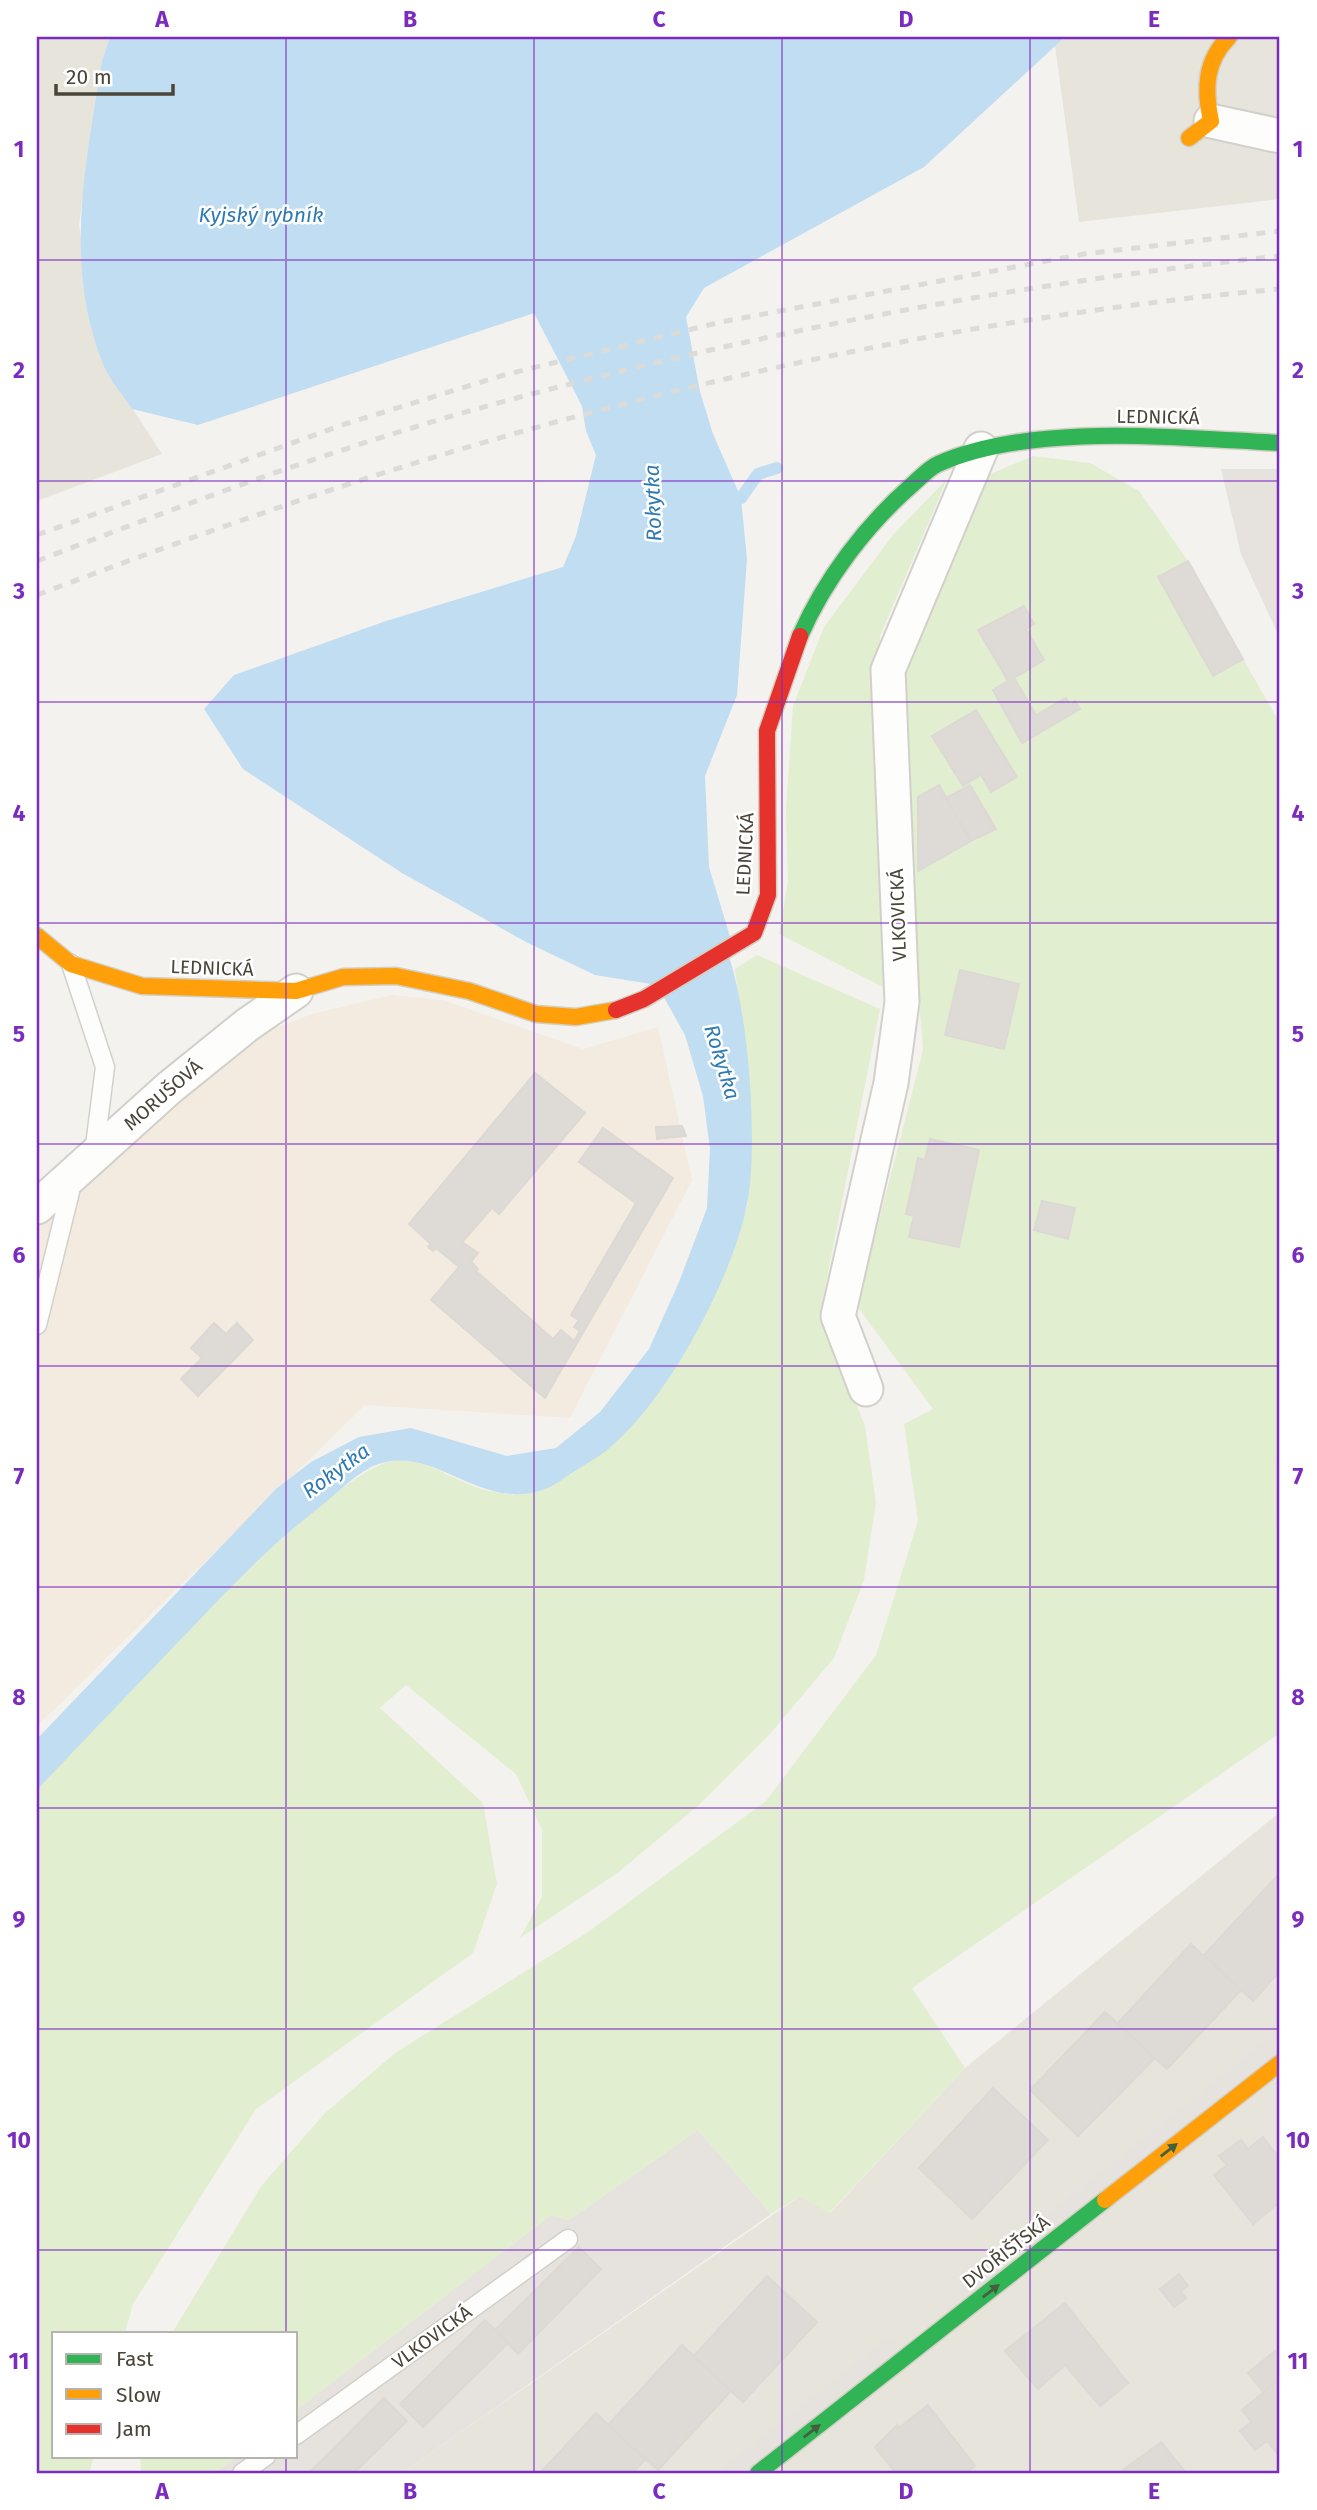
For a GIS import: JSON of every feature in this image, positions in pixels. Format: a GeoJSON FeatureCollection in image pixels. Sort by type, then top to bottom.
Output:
{"type":"FeatureCollection","features":[{"type":"Feature","properties":{"kind":"street"},"geometry":{"type":"LineString","coordinates":[[1230,37],[1213,58],[1206,77],[1200,129],[1280,136]]}},
{"type":"Feature","properties":{"kind":"street","name":"LEDNICKÁ"},"geometry":{"type":"LineString","coordinates":[[71,964],[142,986],[223,991],[296,991],[343,978],[396,976],[469,991],[536,1014],[576,1017],[612,1012],[644,999],[754,933],[768,895],[770,847],[767,731],[790,660],[813,607],[855,545],[891,503],[935,465],[981,449],[1065,438],[1144,436],[1280,443]]}},
{"type":"Feature","properties":{"kind":"street","name":"VLKOVICKÁ"},"geometry":{"type":"LineString","coordinates":[[866,1389],[838,1317],[891,1083],[902,1002],[888,670],[981,449]]}},
{"type":"Feature","properties":{"kind":"street"},"geometry":{"type":"LineString","coordinates":[[37,936],[71,964]]}},
{"type":"Feature","properties":{"kind":"street","name":"MORUŠOVÁ"},"geometry":{"type":"LineString","coordinates":[[37,1207],[169,1088],[247,1025],[296,991]]}},
{"type":"Feature","properties":{"kind":"street","name":"DVOŘIŠŤSKÁ"},"geometry":{"type":"LineString","coordinates":[[758,2473],[1280,2063]]}},
{"type":"Feature","properties":{"kind":"lane"},"geometry":{"type":"LineString","coordinates":[[71,964],[105,1067],[94,1156]]}},
{"type":"Feature","properties":{"kind":"lane"},"geometry":{"type":"LineString","coordinates":[[37,1325],[70,1192],[65,1184]]}},
{"type":"Feature","properties":{"kind":"lane","name":"VLKOVICKÁ"},"geometry":{"type":"LineString","coordinates":[[298,2434],[569,2239]]}},
{"type":"Feature","properties":{"kind":"lane"},"geometry":{"type":"LineString","coordinates":[[242,2473],[264,2458]]}},
{"type":"Feature","properties":{"kind":"shaded area"},"geometry":{"type":"Polygon","coordinates":[[[37,37],[110,37],[102,61],[79,225],[104,365],[162,454],[37,501],[37,37]]]}},
{"type":"Feature","properties":{"kind":"shaded area"},"geometry":{"type":"Polygon","coordinates":[[[1065,37],[1280,37],[1280,199],[1079,222],[1055,46],[1065,37]]]}},
{"type":"Feature","properties":{"kind":"shaded area"},"geometry":{"type":"Polygon","coordinates":[[[1221,469],[1280,469],[1280,639],[1241,554],[1221,469]]]}},
{"type":"Feature","properties":{"kind":"shaded area"},"geometry":{"type":"Polygon","coordinates":[[[392,995],[443,1000],[583,1049],[658,1027],[692,1180],[570,1418],[365,1405],[37,1726],[37,1223],[244,1040],[312,1014],[392,995]]]}},
{"type":"Feature","properties":{"kind":"shaded area"},"geometry":{"type":"Polygon","coordinates":[[[1280,1453],[1280,1531],[1275,1527],[1274,1457],[1280,1453]]]}},
{"type":"Feature","properties":{"kind":"shaded area"},"geometry":{"type":"Polygon","coordinates":[[[1280,1812],[1280,2473],[402,2473],[800,2196],[830,2213],[965,2068],[1280,1812]]]}},
{"type":"Feature","properties":{"kind":"shaded area"},"geometry":{"type":"Polygon","coordinates":[[[1280,2029],[1280,2060],[968,2309],[957,2287],[1280,2029]]]}},
{"type":"Feature","properties":{"kind":"shaded area"},"geometry":{"type":"Polygon","coordinates":[[[698,2130],[771,2214],[402,2473],[215,2473],[235,2458],[298,2458],[298,2408],[551,2215],[569,2220],[698,2130]]]}},
{"type":"Feature","properties":{"kind":"shaded area"},"geometry":{"type":"Polygon","coordinates":[[[889,2337],[905,2358],[756,2473],[716,2473],[889,2337]]]}},
{"type":"Feature","properties":{"kind":"green space"},"geometry":{"type":"Polygon","coordinates":[[[1033,456],[1090,463],[1139,491],[1188,561],[1159,577],[1212,675],[1243,659],[1280,723],[1280,1453],[1274,1458],[1275,1526],[1280,1531],[1280,1733],[912,1988],[965,2068],[829,2213],[800,2196],[771,2214],[698,2130],[569,2220],[551,2215],[298,2408],[298,2332],[173,2332],[262,2185],[324,2114],[395,2053],[588,1932],[766,1801],[876,1655],[918,1521],[904,1424],[933,1409],[857,1306],[923,1050],[893,670],[988,475],[1033,456]],[[1024,606],[978,630],[1008,681],[994,690],[1022,743],[1080,709],[1076,701],[1070,705],[1066,698],[1036,715],[1014,678],[1026,629],[1034,623],[1024,606]],[[976,710],[932,736],[963,786],[981,775],[991,792],[1016,777],[976,710]],[[938,785],[918,797],[919,871],[996,829],[970,785],[946,798],[938,785]],[[960,971],[945,1035],[1004,1049],[1019,984],[960,971]],[[930,1140],[925,1160],[917,1159],[906,1214],[914,1216],[910,1237],[959,1247],[979,1150],[930,1140]],[[1042,1201],[1035,1231],[1068,1239],[1075,1209],[1042,1201]]]}},
{"type":"Feature","properties":{"kind":"green space"},"geometry":{"type":"Polygon","coordinates":[[[947,479],[880,636],[885,988],[779,934],[788,882],[786,810],[793,706],[824,627],[893,535],[947,479]]]}},
{"type":"Feature","properties":{"kind":"green space"},"geometry":{"type":"Polygon","coordinates":[[[757,955],[880,1009],[822,1303],[825,1327],[865,1426],[876,1503],[864,1580],[834,1658],[769,1735],[700,1804],[620,1871],[520,1938],[542,1897],[542,1830],[516,1774],[406,1685],[380,1708],[483,1803],[497,1884],[473,1953],[256,2109],[133,2304],[125,2332],[52,2332],[52,2458],[93,2458],[89,2473],[37,2473],[37,1790],[214,1603],[323,1503],[367,1472],[399,1460],[428,1466],[478,1488],[514,1495],[701,1322],[734,1247],[748,1203],[745,1049],[735,969],[757,955]]]}},
{"type":"Feature","properties":{"kind":"green space"},"geometry":{"type":"Polygon","coordinates":[[[140,2458],[235,2458],[215,2473],[141,2473],[140,2458]]]}},
{"type":"Feature","properties":{"kind":"water","name":"Kyjský rybník"},"geometry":{"type":"Polygon","coordinates":[[[110,37],[1065,37],[924,167],[704,288],[686,317],[700,392],[713,434],[741,498],[747,559],[737,695],[705,776],[709,867],[731,940],[725,946],[740,1001],[745,1036],[752,1146],[747,1204],[739,1234],[728,1267],[694,1337],[674,1371],[629,1429],[603,1453],[548,1488],[523,1494],[500,1492],[415,1462],[394,1461],[364,1471],[280,1540],[247,1571],[37,1790],[37,1739],[276,1489],[311,1462],[359,1437],[411,1428],[507,1456],[556,1448],[600,1412],[649,1349],[679,1282],[707,1208],[710,1149],[703,1096],[685,1035],[657,985],[595,975],[526,942],[402,873],[243,769],[204,709],[234,675],[386,621],[563,567],[576,536],[596,455],[586,431],[582,406],[534,313],[198,425],[132,409],[103,364],[91,326],[81,250],[90,137],[102,61],[110,37]]]}},
{"type":"Feature","properties":{"kind":"building"},"geometry":{"type":"Polygon","coordinates":[[[1188,561],[1243,659],[1213,676],[1158,577],[1188,561]]]}},
{"type":"Feature","properties":{"kind":"building"},"geometry":{"type":"Polygon","coordinates":[[[1024,606],[1034,624],[1026,629],[1044,660],[1014,678],[1036,715],[1066,698],[1070,705],[1075,701],[1080,709],[1022,743],[993,690],[1008,681],[978,630],[1024,606]]]}},
{"type":"Feature","properties":{"kind":"building"},"geometry":{"type":"Polygon","coordinates":[[[976,710],[1017,777],[991,792],[981,775],[963,786],[932,736],[976,710]]]}},
{"type":"Feature","properties":{"kind":"building"},"geometry":{"type":"Polygon","coordinates":[[[939,785],[971,841],[918,871],[918,797],[939,785]]]}},
{"type":"Feature","properties":{"kind":"building"},"geometry":{"type":"Polygon","coordinates":[[[970,785],[996,829],[971,841],[946,798],[970,785]]]}},
{"type":"Feature","properties":{"kind":"building"},"geometry":{"type":"Polygon","coordinates":[[[960,970],[1019,984],[1004,1049],[945,1035],[960,970]]]}},
{"type":"Feature","properties":{"kind":"building"},"geometry":{"type":"Polygon","coordinates":[[[535,1073],[585,1113],[499,1214],[492,1208],[462,1242],[478,1253],[471,1262],[478,1269],[476,1271],[553,1339],[561,1330],[574,1341],[580,1331],[574,1327],[579,1320],[571,1315],[636,1203],[579,1162],[603,1128],[673,1178],[545,1398],[431,1300],[459,1267],[436,1248],[433,1251],[428,1247],[431,1244],[409,1224],[535,1073]]]}},
{"type":"Feature","properties":{"kind":"building"},"geometry":{"type":"Polygon","coordinates":[[[682,1126],[686,1136],[657,1139],[656,1127],[682,1126]]]}},
{"type":"Feature","properties":{"kind":"building"},"geometry":{"type":"Polygon","coordinates":[[[930,1139],[979,1150],[959,1247],[909,1237],[914,1216],[906,1214],[918,1158],[925,1160],[930,1139]]]}},
{"type":"Feature","properties":{"kind":"building"},"geometry":{"type":"Polygon","coordinates":[[[1042,1201],[1075,1208],[1068,1239],[1034,1230],[1042,1201]]]}},
{"type":"Feature","properties":{"kind":"building"},"geometry":{"type":"Polygon","coordinates":[[[214,1323],[226,1334],[237,1323],[253,1340],[198,1396],[181,1379],[202,1358],[191,1348],[214,1323]]]}},
{"type":"Feature","properties":{"kind":"building"},"geometry":{"type":"Polygon","coordinates":[[[1278,1875],[1280,1971],[1253,2001],[1204,1955],[1278,1875]]]}},
{"type":"Feature","properties":{"kind":"building"},"geometry":{"type":"Polygon","coordinates":[[[1191,1944],[1241,1990],[1167,2069],[1117,2024],[1191,1944]]]}},
{"type":"Feature","properties":{"kind":"building"},"geometry":{"type":"Polygon","coordinates":[[[1105,2012],[1155,2058],[1078,2136],[1030,2090],[1105,2012]]]}},
{"type":"Feature","properties":{"kind":"building"},"geometry":{"type":"Polygon","coordinates":[[[993,2088],[1048,2140],[972,2219],[919,2168],[993,2088]]]}},
{"type":"Feature","properties":{"kind":"building"},"geometry":{"type":"Polygon","coordinates":[[[1263,2137],[1280,2159],[1280,2202],[1253,2224],[1214,2175],[1227,2165],[1219,2156],[1241,2140],[1248,2149],[1263,2137]]]}},
{"type":"Feature","properties":{"kind":"building"},"geometry":{"type":"Polygon","coordinates":[[[579,2247],[601,2269],[518,2354],[495,2330],[579,2247]]]}},
{"type":"Feature","properties":{"kind":"building"},"geometry":{"type":"Polygon","coordinates":[[[1179,2274],[1188,2286],[1181,2291],[1186,2298],[1174,2307],[1160,2289],[1179,2274]]]}},
{"type":"Feature","properties":{"kind":"building"},"geometry":{"type":"Polygon","coordinates":[[[767,2276],[817,2322],[743,2402],[694,2356],[767,2276]]]}},
{"type":"Feature","properties":{"kind":"building"},"geometry":{"type":"Polygon","coordinates":[[[1065,2303],[1128,2383],[1100,2406],[1065,2365],[1038,2389],[1005,2351],[1065,2303]]]}},
{"type":"Feature","properties":{"kind":"building"},"geometry":{"type":"Polygon","coordinates":[[[485,2320],[508,2343],[423,2427],[400,2404],[485,2320]]]}},
{"type":"Feature","properties":{"kind":"building"},"geometry":{"type":"Polygon","coordinates":[[[682,2345],[731,2391],[658,2470],[608,2425],[682,2345]]]}},
{"type":"Feature","properties":{"kind":"building"},"geometry":{"type":"Polygon","coordinates":[[[1275,2351],[1280,2358],[1280,2379],[1264,2393],[1248,2373],[1275,2351]]]}},
{"type":"Feature","properties":{"kind":"building"},"geometry":{"type":"Polygon","coordinates":[[[1280,2379],[1279,2456],[1267,2441],[1255,2450],[1240,2431],[1251,2422],[1242,2410],[1280,2379]]]}},
{"type":"Feature","properties":{"kind":"building"},"geometry":{"type":"Polygon","coordinates":[[[384,2398],[407,2421],[354,2473],[309,2473],[384,2398]]]}},
{"type":"Feature","properties":{"kind":"building"},"geometry":{"type":"Polygon","coordinates":[[[928,2405],[975,2466],[966,2473],[896,2473],[875,2447],[897,2425],[899,2428],[928,2405]]]}},
{"type":"Feature","properties":{"kind":"building"},"geometry":{"type":"Polygon","coordinates":[[[596,2413],[645,2460],[632,2473],[540,2473],[596,2413]]]}},
{"type":"Feature","properties":{"kind":"building"},"geometry":{"type":"Polygon","coordinates":[[[1161,2442],[1186,2473],[1119,2473],[1161,2442]]]}},
{"type":"Feature","properties":{"kind":"waterway"},"geometry":{"type":"LineString","coordinates":[[741,498],[758,474],[777,468]]}},
{"type":"Feature","properties":{"kind":"railway"},"geometry":{"type":"LineString","coordinates":[[37,535],[345,424],[504,375],[721,322],[1084,254],[1280,231]]}},
{"type":"Feature","properties":{"kind":"railway"},"geometry":{"type":"LineString","coordinates":[[37,561],[332,453],[452,416],[608,374],[798,331],[990,295],[1280,256]]}},
{"type":"Feature","properties":{"kind":"railway"},"geometry":{"type":"LineString","coordinates":[[37,595],[216,529],[398,468],[520,432],[707,383],[992,326],[1088,311],[1280,289]]}},
{"type":"Feature","properties":{"kind":"traffic: fast"},"geometry":{"type":"LineString","coordinates":[[800,636],[834,574],[863,535],[896,500],[938,464],[976,451],[1017,442],[1061,438],[1152,436],[1280,443]]}},
{"type":"Feature","properties":{"kind":"traffic: fast"},"geometry":{"type":"LineString","coordinates":[[758,2473],[1105,2200]]}},
{"type":"Feature","properties":{"kind":"traffic: slow"},"geometry":{"type":"LineString","coordinates":[[1189,138],[1211,121],[1207,98],[1208,76],[1215,56],[1229,37]]}},
{"type":"Feature","properties":{"kind":"traffic: slow"},"geometry":{"type":"LineString","coordinates":[[37,936],[71,964],[142,986],[296,991],[343,977],[396,976],[469,991],[536,1014],[576,1017],[616,1010]]}},
{"type":"Feature","properties":{"kind":"traffic: slow"},"geometry":{"type":"LineString","coordinates":[[1105,2200],[1280,2063]]}},
{"type":"Feature","properties":{"kind":"traffic: jam"},"geometry":{"type":"LineString","coordinates":[[616,1010],[644,999],[754,933],[768,895],[767,731],[800,636]]}},
{"type":"Feature","properties":{"kind":"water label","name":"Rokytka"},"geometry":{"type":"Point","coordinates":[653,503]}},
{"type":"Feature","properties":{"kind":"water label","name":"Rokytka"},"geometry":{"type":"Point","coordinates":[722,1062]}},
{"type":"Feature","properties":{"kind":"water label","name":"Rokytka"},"geometry":{"type":"Point","coordinates":[336,1471]}}]}
